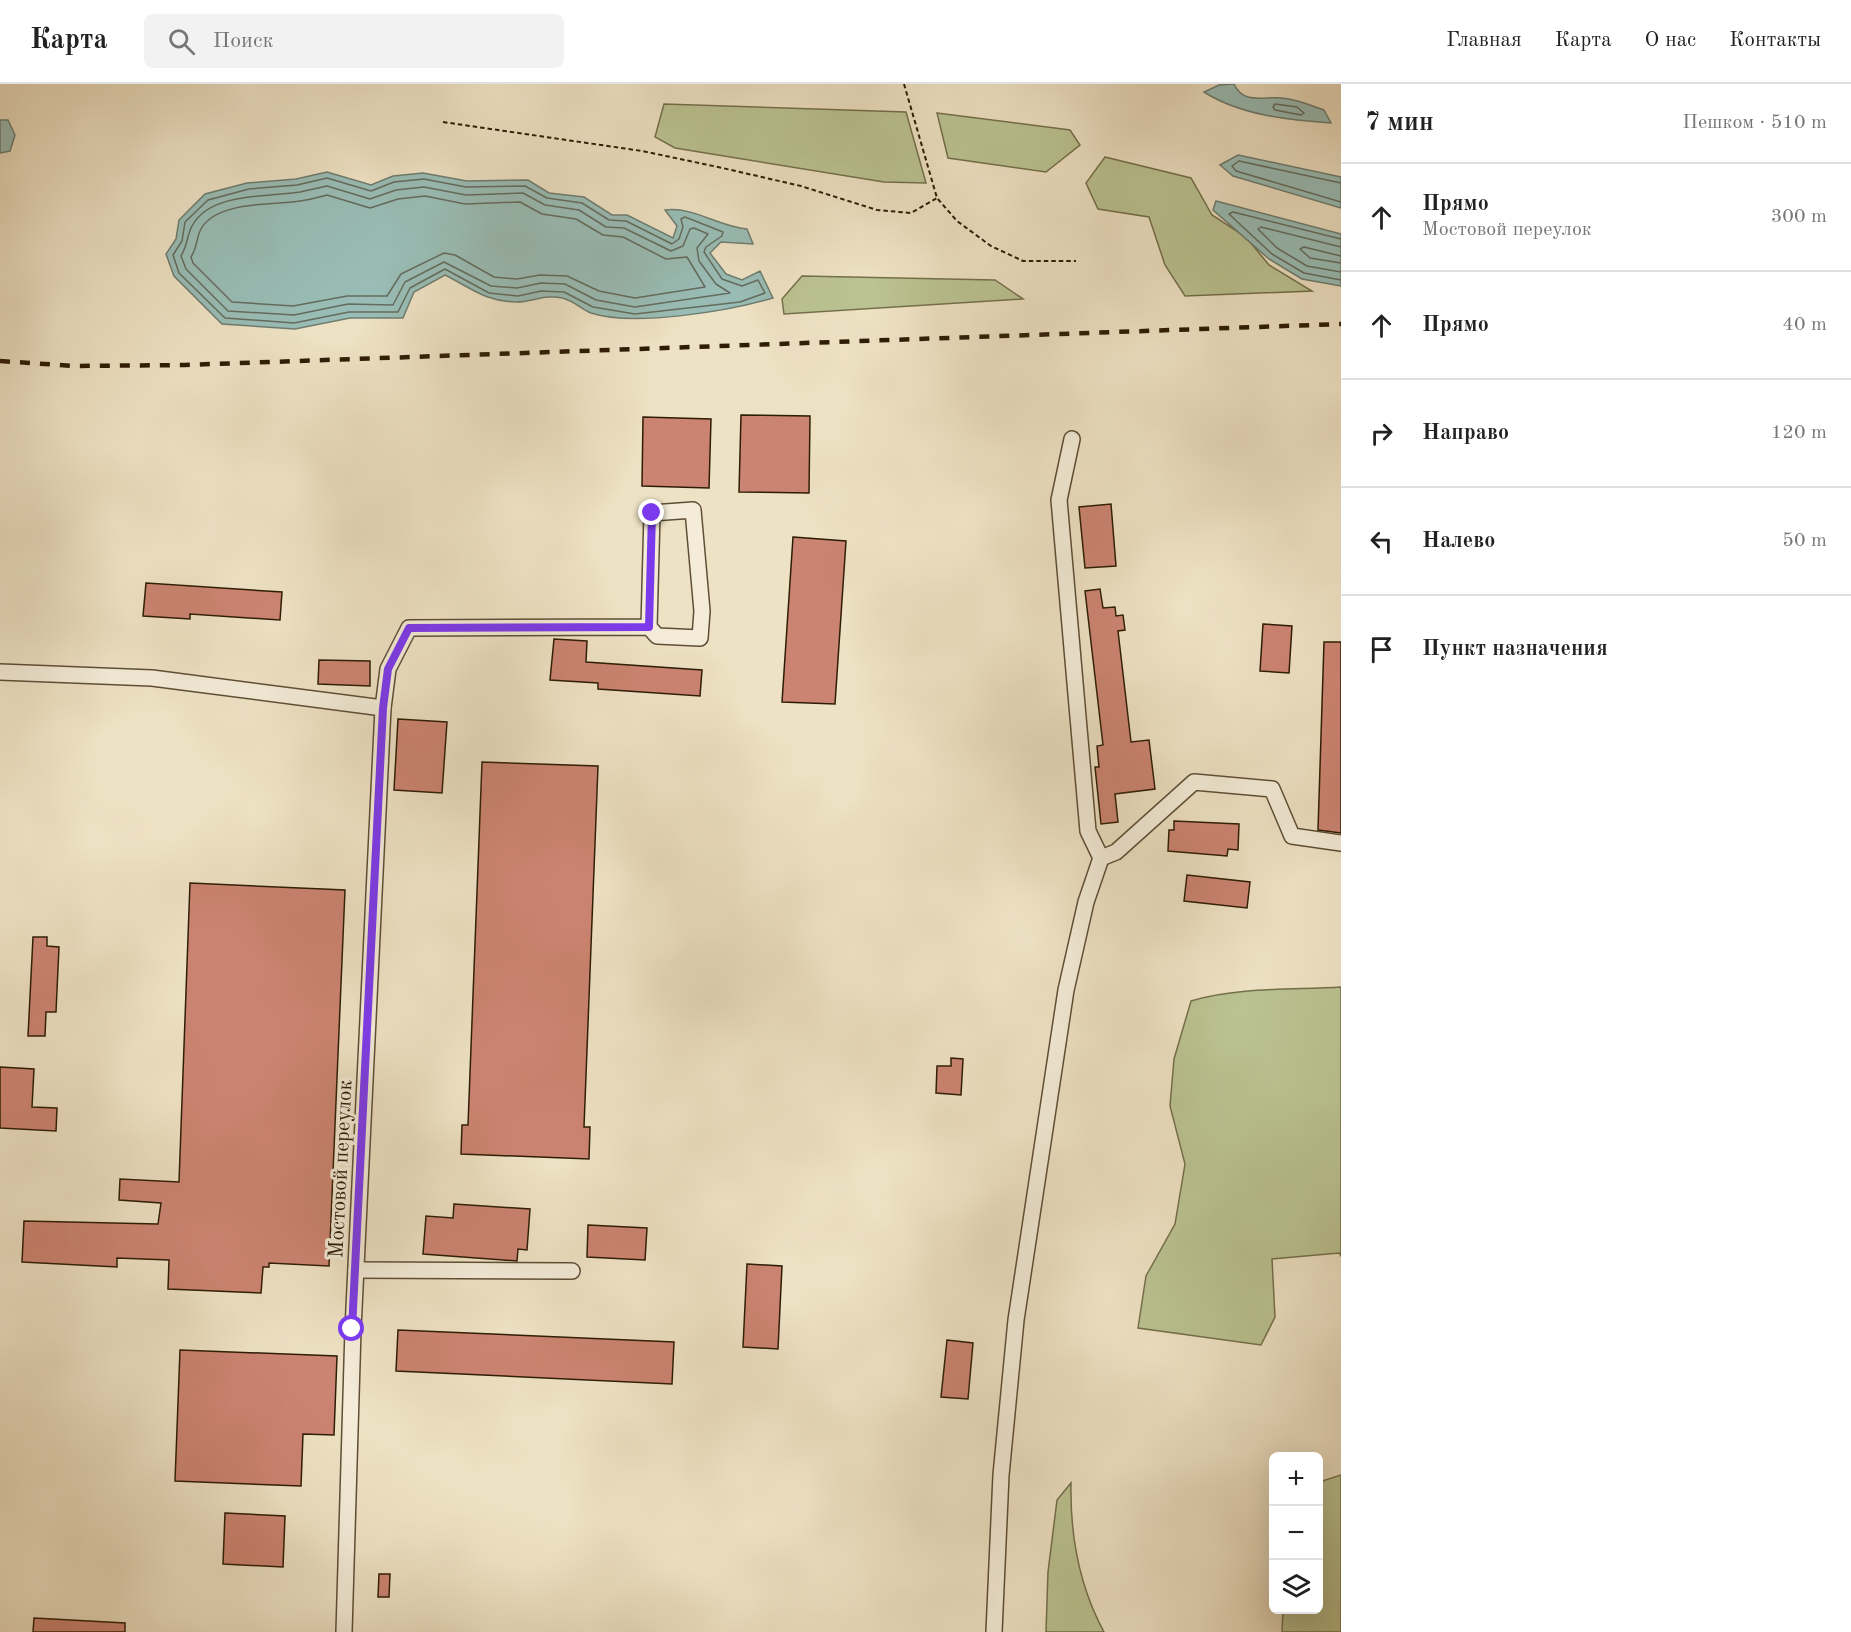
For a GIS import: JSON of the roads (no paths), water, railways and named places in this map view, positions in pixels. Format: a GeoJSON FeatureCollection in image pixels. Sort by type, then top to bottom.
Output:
{"type":"FeatureCollection","features":[{"type":"Feature","properties":{"kind":"street"},"geometry":{"type":"LineString","coordinates":[[994,1632],[1001,1475],[1016,1320],[1066,990],[1086,902],[1101,858],[1088,831],[1059,500],[1072,439]]}},
{"type":"Feature","properties":{"kind":"street"},"geometry":{"type":"LineString","coordinates":[[693,510],[702,611],[700,638],[657,636],[649,627],[652,513],[693,510]]}},
{"type":"Feature","properties":{"kind":"street","name":"Мостовой переулок"},"geometry":{"type":"LineString","coordinates":[[344,1632],[356,1270],[383,708],[388,669],[409,628],[649,627]]}},
{"type":"Feature","properties":{"kind":"street"},"geometry":{"type":"LineString","coordinates":[[0,672],[152,678],[383,708]]}},
{"type":"Feature","properties":{"kind":"street"},"geometry":{"type":"LineString","coordinates":[[1101,858],[1116,852],[1194,782],[1272,789],[1292,836],[1341,843]]}},
{"type":"Feature","properties":{"kind":"street"},"geometry":{"type":"LineString","coordinates":[[356,1270],[572,1271]]}},
{"type":"Feature","properties":{"kind":"water"},"geometry":{"type":"Polygon","coordinates":[[[1234,84],[1238,91],[1249,97],[1287,99],[1324,110],[1331,123],[1265,115],[1233,106],[1204,92],[1219,85],[1234,84]]]}},
{"type":"Feature","properties":{"kind":"water"},"geometry":{"type":"Polygon","coordinates":[[[0,120],[8,120],[15,135],[10,151],[0,153],[0,120]]]}},
{"type":"Feature","properties":{"kind":"water"},"geometry":{"type":"Polygon","coordinates":[[[1238,155],[1341,177],[1341,208],[1233,176],[1220,165],[1238,155]]]}},
{"type":"Feature","properties":{"kind":"water"},"geometry":{"type":"Polygon","coordinates":[[[327,172],[371,185],[393,176],[423,173],[467,181],[528,180],[549,193],[584,197],[612,215],[627,215],[673,238],[677,226],[665,210],[686,211],[726,225],[747,229],[753,244],[721,242],[710,253],[726,274],[742,280],[760,271],[773,298],[732,308],[682,316],[609,317],[591,313],[570,301],[556,297],[517,302],[496,300],[445,275],[414,292],[403,318],[350,318],[295,329],[222,324],[174,276],[166,254],[176,239],[179,220],[205,194],[247,183],[296,179],[327,172]]]}},
{"type":"Feature","properties":{"kind":"water"},"geometry":{"type":"Polygon","coordinates":[[[1216,201],[1341,234],[1341,286],[1302,279],[1269,259],[1213,210],[1216,201]]]}},
{"type":"Feature","properties":{"kind":"railway"},"geometry":{"type":"LineString","coordinates":[[0,361],[75,366],[185,365],[1341,324]]}}]}
